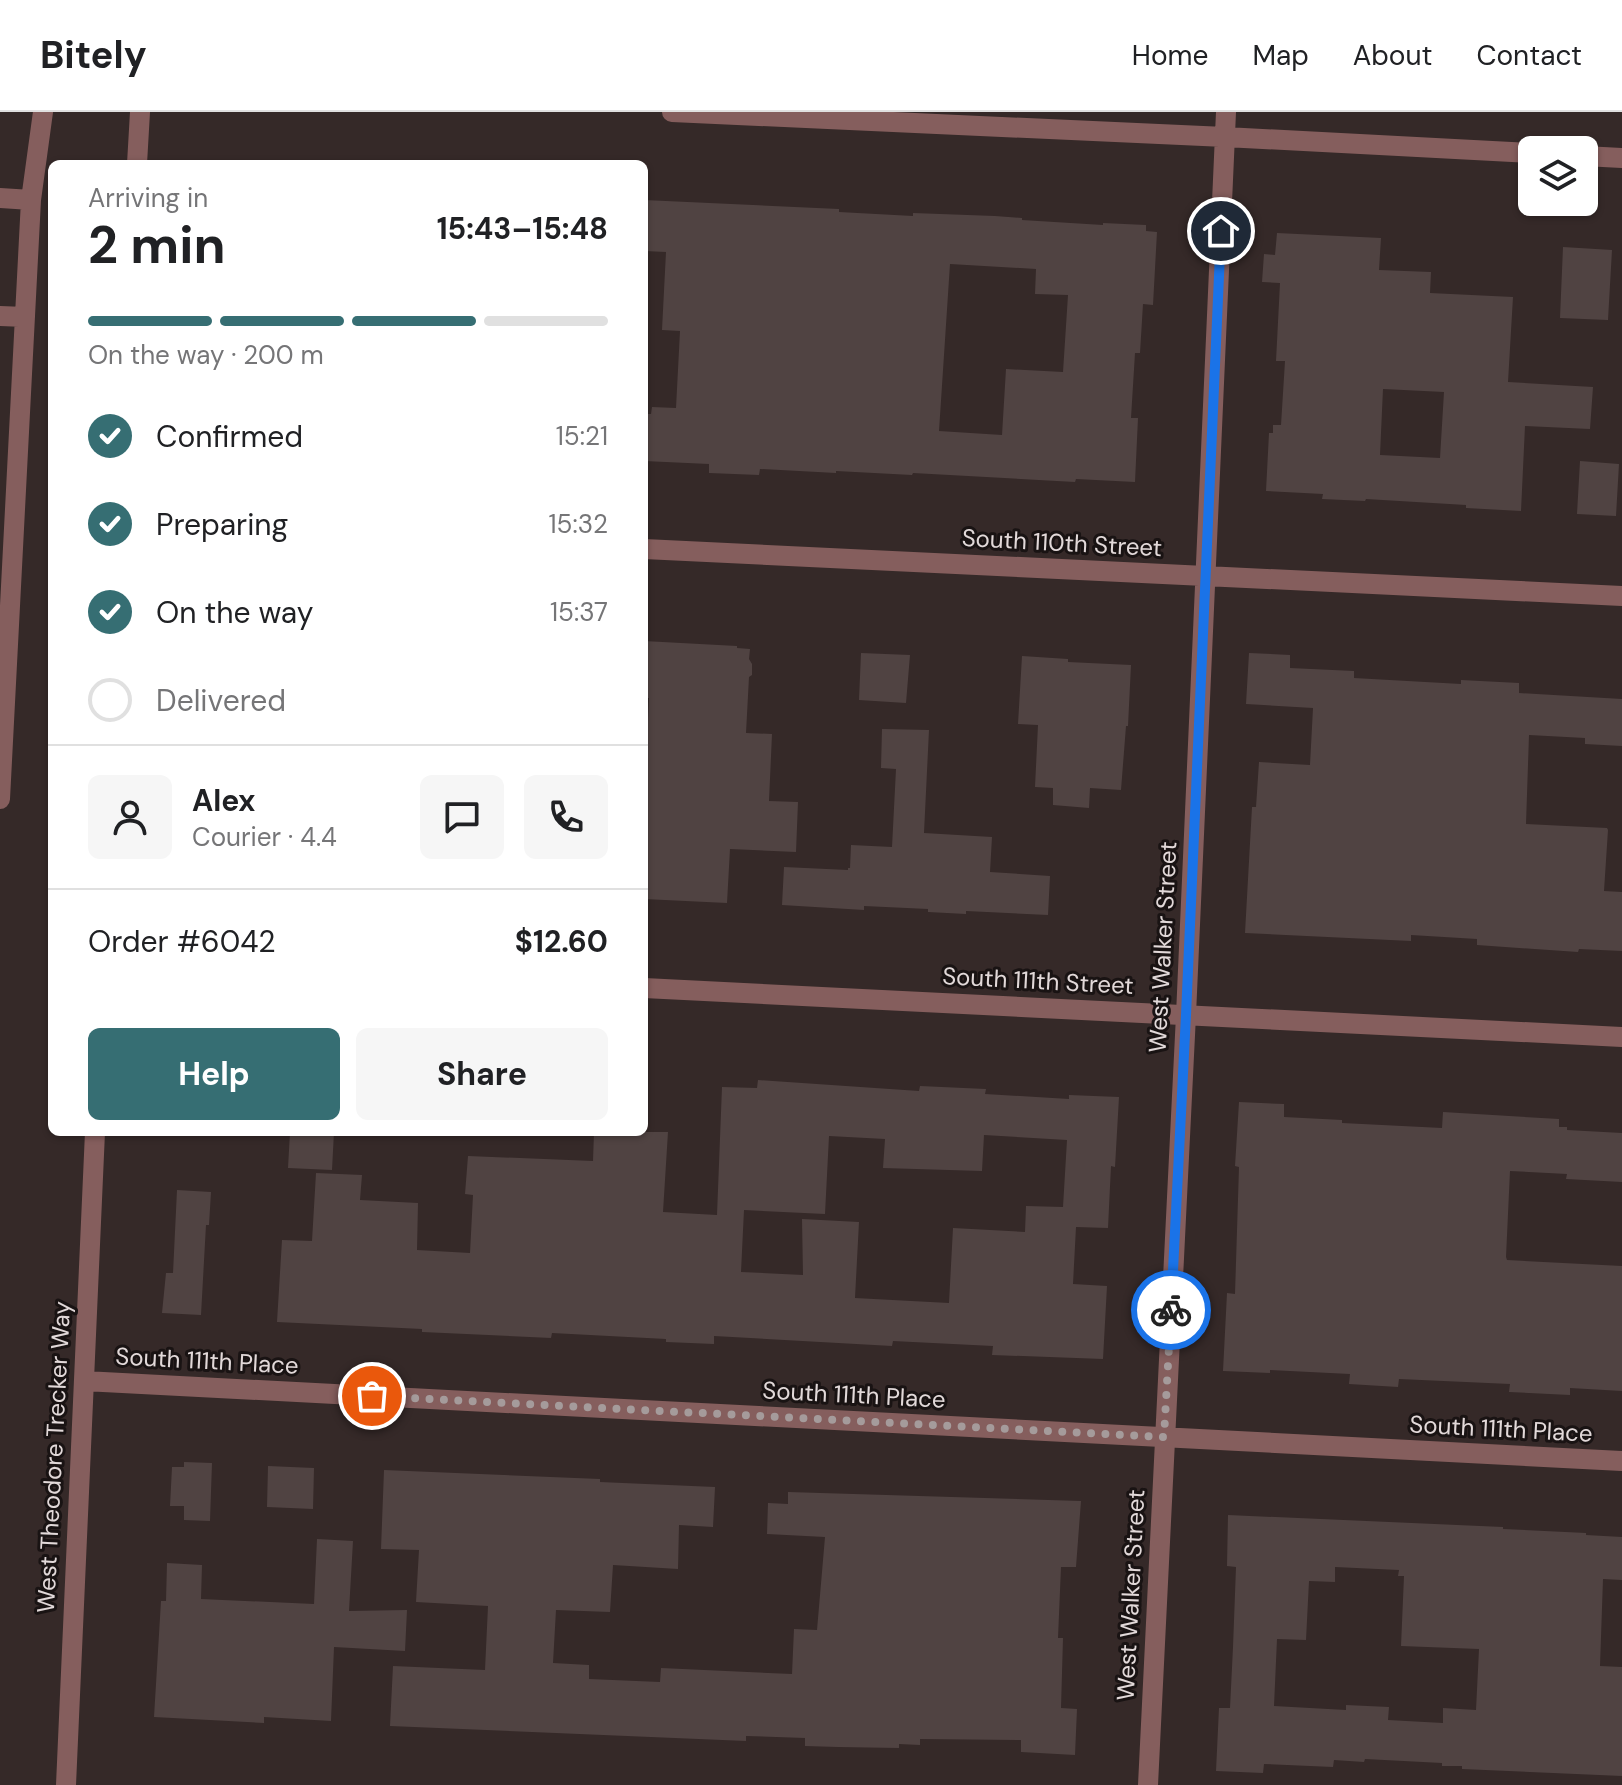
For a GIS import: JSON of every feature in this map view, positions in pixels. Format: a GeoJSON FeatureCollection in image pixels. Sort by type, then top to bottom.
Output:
{"type":"FeatureCollection","features":[{"type":"Feature","properties":{"kind":"street"},"geometry":{"type":"LineString","coordinates":[[0,799],[31,200],[43,112]]}},
{"type":"Feature","properties":{"kind":"street"},"geometry":{"type":"LineString","coordinates":[[137,160],[140,112]]}},
{"type":"Feature","properties":{"kind":"street"},"geometry":{"type":"LineString","coordinates":[[672,112],[1518,152]]}},
{"type":"Feature","properties":{"kind":"street","name":"West Walker Street"},"geometry":{"type":"LineString","coordinates":[[1148,1785],[1226,112]]}},
{"type":"Feature","properties":{"kind":"street"},"geometry":{"type":"LineString","coordinates":[[1598,157],[1622,158]]}},
{"type":"Feature","properties":{"kind":"street"},"geometry":{"type":"LineString","coordinates":[[0,198],[31,200]]}},
{"type":"Feature","properties":{"kind":"street"},"geometry":{"type":"LineString","coordinates":[[0,316],[25,317]]}},
{"type":"Feature","properties":{"kind":"street","name":"South 110th Street"},"geometry":{"type":"LineString","coordinates":[[648,549],[1622,596]]}},
{"type":"Feature","properties":{"kind":"street","name":"South 111th Street"},"geometry":{"type":"LineString","coordinates":[[648,988],[1622,1037]]}},
{"type":"Feature","properties":{"kind":"street","name":"West Theodore Trecker Way"},"geometry":{"type":"LineString","coordinates":[[66,1785],[95,1136]]}},
{"type":"Feature","properties":{"kind":"street","name":"South 111th Place"},"geometry":{"type":"LineString","coordinates":[[84,1381],[1622,1461]]}},
{"type":"Feature","properties":{"kind":"building"},"geometry":{"type":"Polygon","coordinates":[[[648,200],[839,209],[839,212],[913,216],[913,213],[995,216],[1103,225],[1146,225],[1146,231],[1157,232],[1153,305],[1143,304],[1140,353],[1135,353],[1131,418],[1138,418],[1135,482],[760,469],[759,475],[709,473],[709,464],[648,461],[648,414],[651,414],[652,407],[676,408],[680,331],[662,330],[666,252],[648,251],[648,200]],[[950,264],[939,431],[1002,435],[1006,369],[1063,372],[1068,295],[1035,294],[1036,269],[950,264]]]}},
{"type":"Feature","properties":{"kind":"building"},"geometry":{"type":"Polygon","coordinates":[[[1277,233],[1381,238],[1379,270],[1431,272],[1430,293],[1513,297],[1508,382],[1593,387],[1590,429],[1525,426],[1521,511],[1466,508],[1466,505],[1322,499],[1323,494],[1266,491],[1269,433],[1273,433],[1273,425],[1281,425],[1285,361],[1276,361],[1280,283],[1262,282],[1264,254],[1275,255],[1277,233]],[[1383,389],[1380,455],[1440,458],[1444,392],[1383,389]]]}},
{"type":"Feature","properties":{"kind":"building"},"geometry":{"type":"Polygon","coordinates":[[[1563,247],[1612,250],[1608,320],[1560,318],[1563,247]]]}},
{"type":"Feature","properties":{"kind":"building"},"geometry":{"type":"Polygon","coordinates":[[[1580,461],[1619,464],[1616,516],[1577,514],[1580,461]]]}},
{"type":"Feature","properties":{"kind":"building"},"geometry":{"type":"Polygon","coordinates":[[[648,641],[750,649],[752,675],[749,677],[746,733],[772,734],[769,801],[798,802],[796,852],[730,849],[727,903],[648,899],[648,641]]]}},
{"type":"Feature","properties":{"kind":"building"},"geometry":{"type":"Polygon","coordinates":[[[861,653],[910,655],[906,703],[859,700],[861,653]]]}},
{"type":"Feature","properties":{"kind":"building"},"geometry":{"type":"Polygon","coordinates":[[[1249,653],[1290,655],[1290,668],[1354,671],[1354,678],[1461,684],[1461,680],[1519,683],[1519,693],[1622,699],[1622,746],[1585,744],[1585,738],[1529,735],[1526,824],[1607,828],[1604,891],[1622,892],[1622,951],[1579,949],[1578,952],[1477,945],[1477,939],[1411,935],[1411,941],[1245,933],[1252,807],[1256,807],[1259,762],[1310,765],[1313,708],[1246,704],[1249,653]]]}},
{"type":"Feature","properties":{"kind":"building"},"geometry":{"type":"Polygon","coordinates":[[[1022,656],[1131,665],[1121,790],[1090,788],[1089,808],[1053,805],[1053,788],[1035,787],[1038,725],[1018,724],[1022,656]]]}},
{"type":"Feature","properties":{"kind":"building"},"geometry":{"type":"Polygon","coordinates":[[[882,729],[929,730],[924,833],[992,837],[990,872],[1050,876],[1048,915],[782,905],[784,867],[848,870],[851,845],[892,847],[896,769],[881,768],[882,729]]]}},
{"type":"Feature","properties":{"kind":"building"},"geometry":{"type":"Polygon","coordinates":[[[758,1080],[919,1091],[920,1086],[986,1089],[985,1094],[1069,1099],[1069,1095],[1119,1097],[1108,1228],[1076,1227],[1073,1284],[1107,1286],[1103,1359],[992,1355],[993,1346],[893,1341],[892,1346],[714,1336],[714,1344],[552,1333],[551,1338],[277,1322],[282,1240],[312,1241],[316,1173],[362,1175],[360,1200],[418,1203],[417,1250],[470,1253],[473,1195],[465,1194],[468,1156],[593,1161],[594,1136],[648,1136],[648,1132],[668,1132],[663,1212],[717,1215],[722,1087],[757,1088],[758,1080]],[[984,1135],[982,1171],[883,1168],[885,1139],[829,1136],[825,1214],[744,1210],[741,1272],[803,1275],[802,1219],[859,1222],[855,1298],[949,1303],[953,1228],[1025,1232],[1026,1206],[1063,1207],[1067,1140],[984,1135]]]}},
{"type":"Feature","properties":{"kind":"building"},"geometry":{"type":"Polygon","coordinates":[[[1239,1102],[1284,1104],[1284,1117],[1342,1120],[1342,1123],[1442,1128],[1443,1112],[1559,1119],[1559,1127],[1567,1127],[1567,1130],[1622,1133],[1622,1182],[1566,1179],[1567,1174],[1510,1171],[1506,1257],[1507,1260],[1622,1266],[1622,1391],[1570,1388],[1570,1395],[1509,1392],[1510,1384],[1399,1379],[1398,1387],[1349,1384],[1350,1374],[1223,1371],[1227,1293],[1235,1294],[1239,1167],[1235,1166],[1239,1102]]]}},
{"type":"Feature","properties":{"kind":"building"},"geometry":{"type":"Polygon","coordinates":[[[290,1136],[334,1136],[332,1170],[288,1168],[290,1136]]]}},
{"type":"Feature","properties":{"kind":"building"},"geometry":{"type":"Polygon","coordinates":[[[177,1190],[211,1192],[201,1315],[162,1313],[166,1273],[173,1273],[177,1190]]]}},
{"type":"Feature","properties":{"kind":"building"},"geometry":{"type":"Polygon","coordinates":[[[184,1462],[212,1463],[210,1521],[184,1520],[184,1506],[170,1506],[172,1467],[184,1467],[184,1462]]]}},
{"type":"Feature","properties":{"kind":"building"},"geometry":{"type":"Polygon","coordinates":[[[268,1466],[314,1468],[313,1509],[267,1507],[268,1466]]]}},
{"type":"Feature","properties":{"kind":"building"},"geometry":{"type":"Polygon","coordinates":[[[384,1470],[715,1487],[713,1527],[679,1525],[678,1569],[613,1565],[610,1612],[556,1610],[553,1663],[589,1665],[589,1679],[660,1682],[661,1668],[792,1674],[794,1629],[817,1630],[825,1537],[767,1534],[768,1503],[788,1504],[788,1492],[1081,1501],[1076,1567],[1061,1567],[1058,1638],[1063,1638],[1061,1708],[1077,1709],[1075,1755],[1021,1752],[1021,1740],[920,1739],[920,1745],[899,1744],[899,1748],[838,1747],[805,1746],[805,1738],[746,1736],[746,1741],[390,1726],[393,1666],[485,1670],[488,1606],[416,1602],[419,1550],[381,1549],[384,1470]]]}},
{"type":"Feature","properties":{"kind":"building"},"geometry":{"type":"Polygon","coordinates":[[[1228,1515],[1503,1527],[1622,1537],[1622,1580],[1603,1579],[1600,1666],[1622,1667],[1622,1776],[1462,1769],[1462,1766],[1442,1766],[1442,1763],[1365,1759],[1364,1762],[1334,1760],[1333,1767],[1264,1764],[1263,1773],[1216,1771],[1219,1708],[1230,1708],[1236,1567],[1227,1566],[1228,1515]],[[1335,1567],[1335,1582],[1309,1581],[1306,1640],[1277,1639],[1274,1706],[1346,1710],[1346,1705],[1389,1707],[1388,1720],[1443,1723],[1443,1708],[1476,1710],[1479,1649],[1401,1646],[1404,1576],[1398,1576],[1399,1570],[1335,1567]]]}},
{"type":"Feature","properties":{"kind":"building"},"geometry":{"type":"Polygon","coordinates":[[[317,1539],[353,1541],[349,1611],[407,1610],[405,1651],[334,1647],[331,1721],[264,1717],[264,1723],[154,1717],[161,1601],[166,1601],[167,1563],[202,1565],[201,1599],[314,1604],[317,1539]]]}},
{"type":"Feature","properties":{"kind":"way so far"},"geometry":{"type":"LineString","coordinates":[[372,1396],[1164,1437],[1171,1310]]}},
{"type":"Feature","properties":{"kind":"route"},"geometry":{"type":"LineString","coordinates":[[1171,1310],[1221,231]]}}]}
